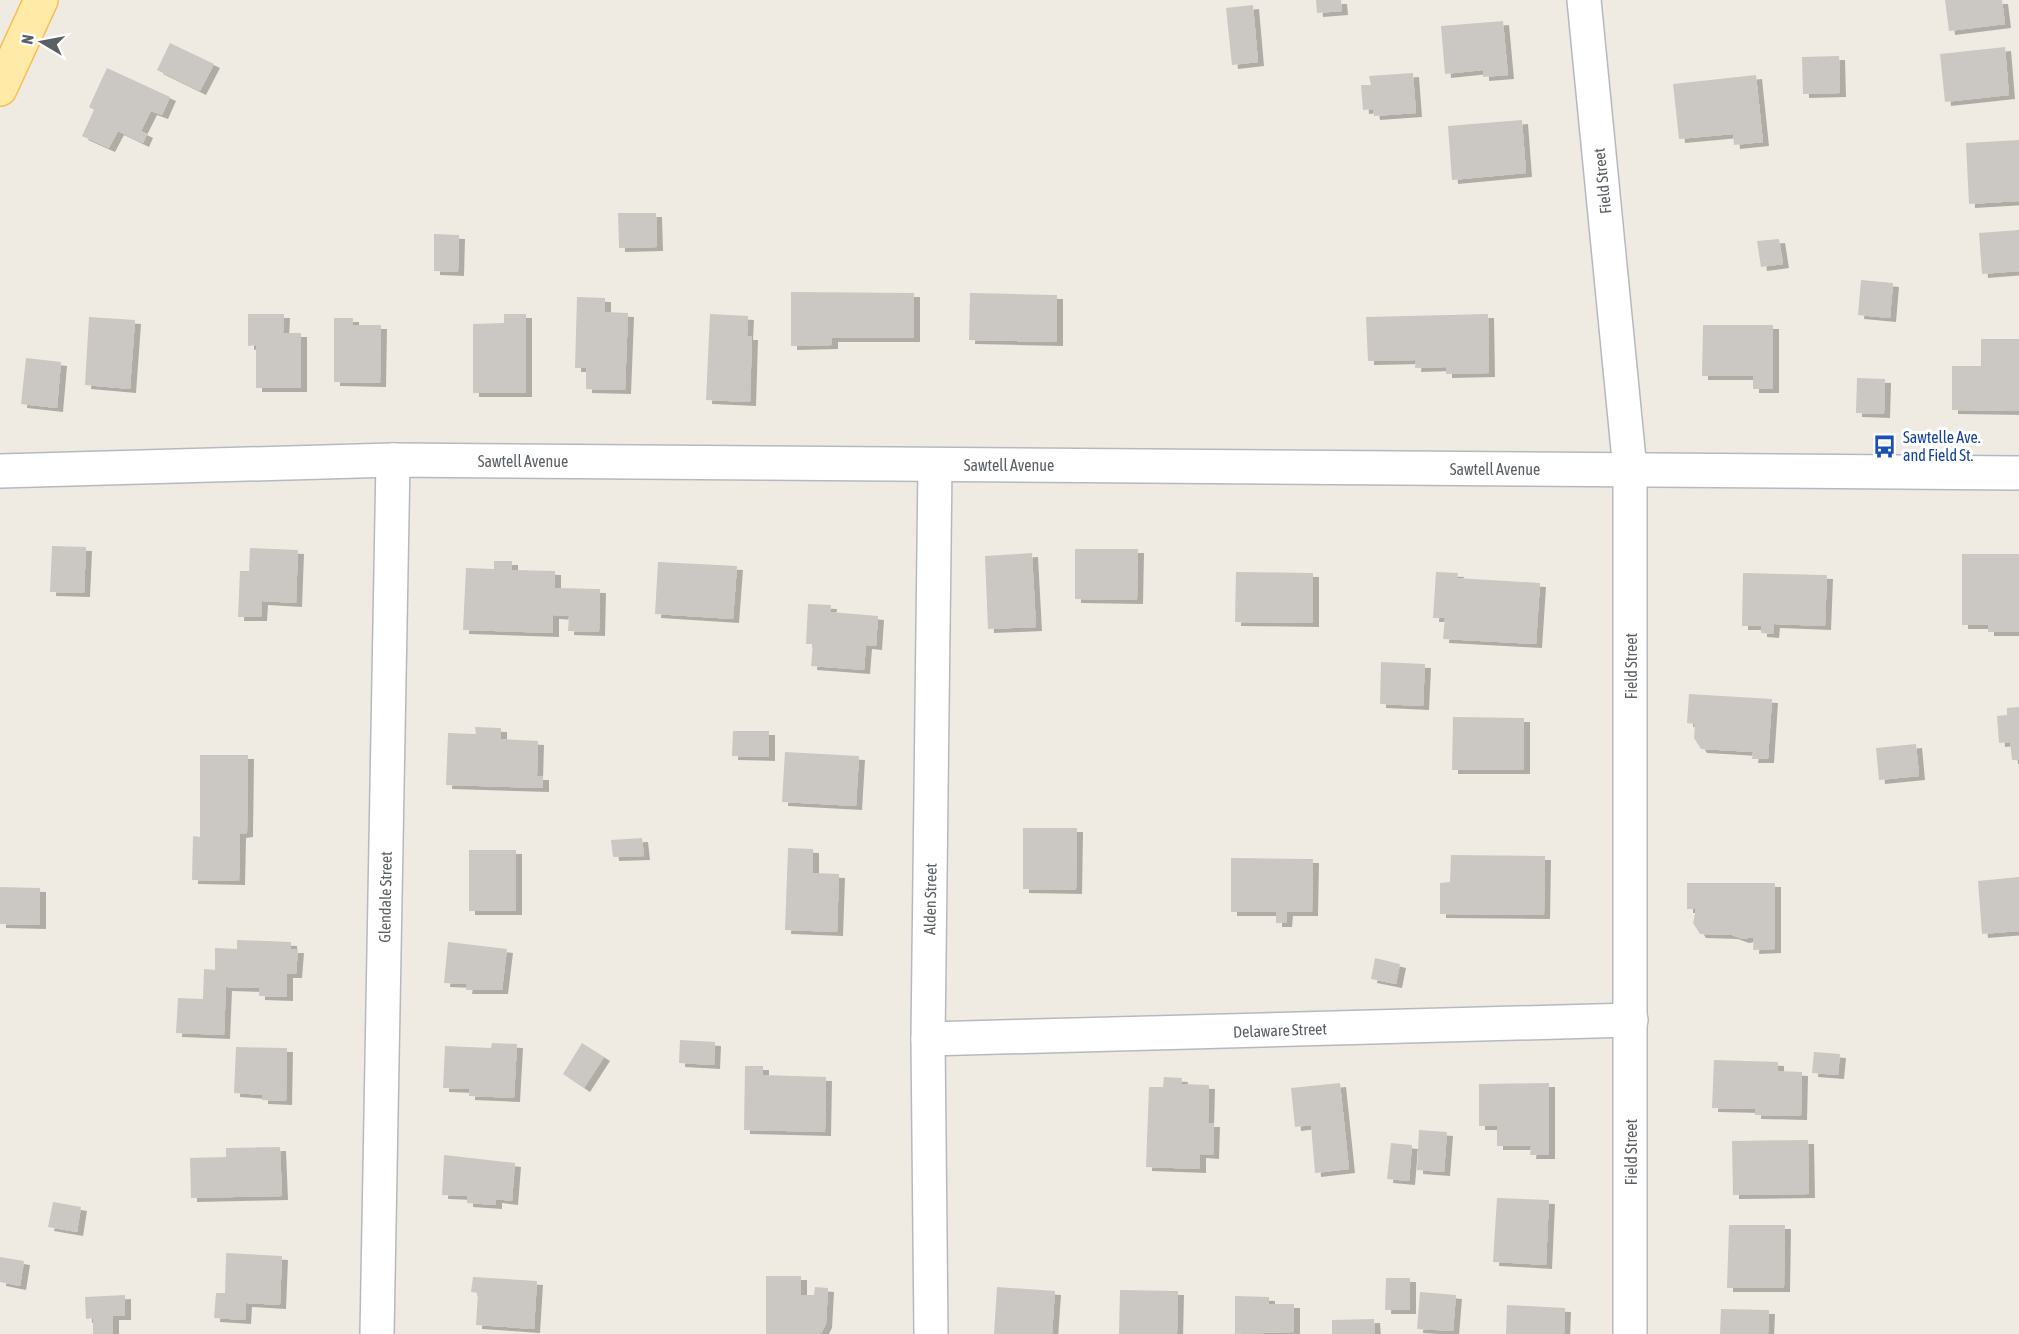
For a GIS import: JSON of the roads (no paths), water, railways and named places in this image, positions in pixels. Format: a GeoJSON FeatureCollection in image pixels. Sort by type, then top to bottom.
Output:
{"type":"FeatureCollection","features":[{"type":"Feature","properties":{"kind":"main road"},"geometry":{"type":"LineString","coordinates":[[0,89],[41,0]]}},
{"type":"Feature","properties":{"kind":"street","name":"Field Street"},"geometry":{"type":"LineString","coordinates":[[1584,0],[1630,470],[1630,1334]]}},
{"type":"Feature","properties":{"kind":"street","name":"Sawtell Avenue"},"geometry":{"type":"LineString","coordinates":[[0,471],[393,460],[2019,472]]}},
{"type":"Feature","properties":{"kind":"street","name":"Glendale Street"},"geometry":{"type":"LineString","coordinates":[[376,1334],[393,460]]}},
{"type":"Feature","properties":{"kind":"street","name":"Alden Street"},"geometry":{"type":"LineString","coordinates":[[932,1334],[928,1039],[935,465]]}},
{"type":"Feature","properties":{"kind":"street","name":"Delaware Street"},"geometry":{"type":"LineString","coordinates":[[928,1039],[1631,1020]]}},
{"type":"Feature","properties":{"kind":"place","name":"Sawtelle Ave. and Field St."},"geometry":{"type":"Point","coordinates":[1885,446]}}]}
